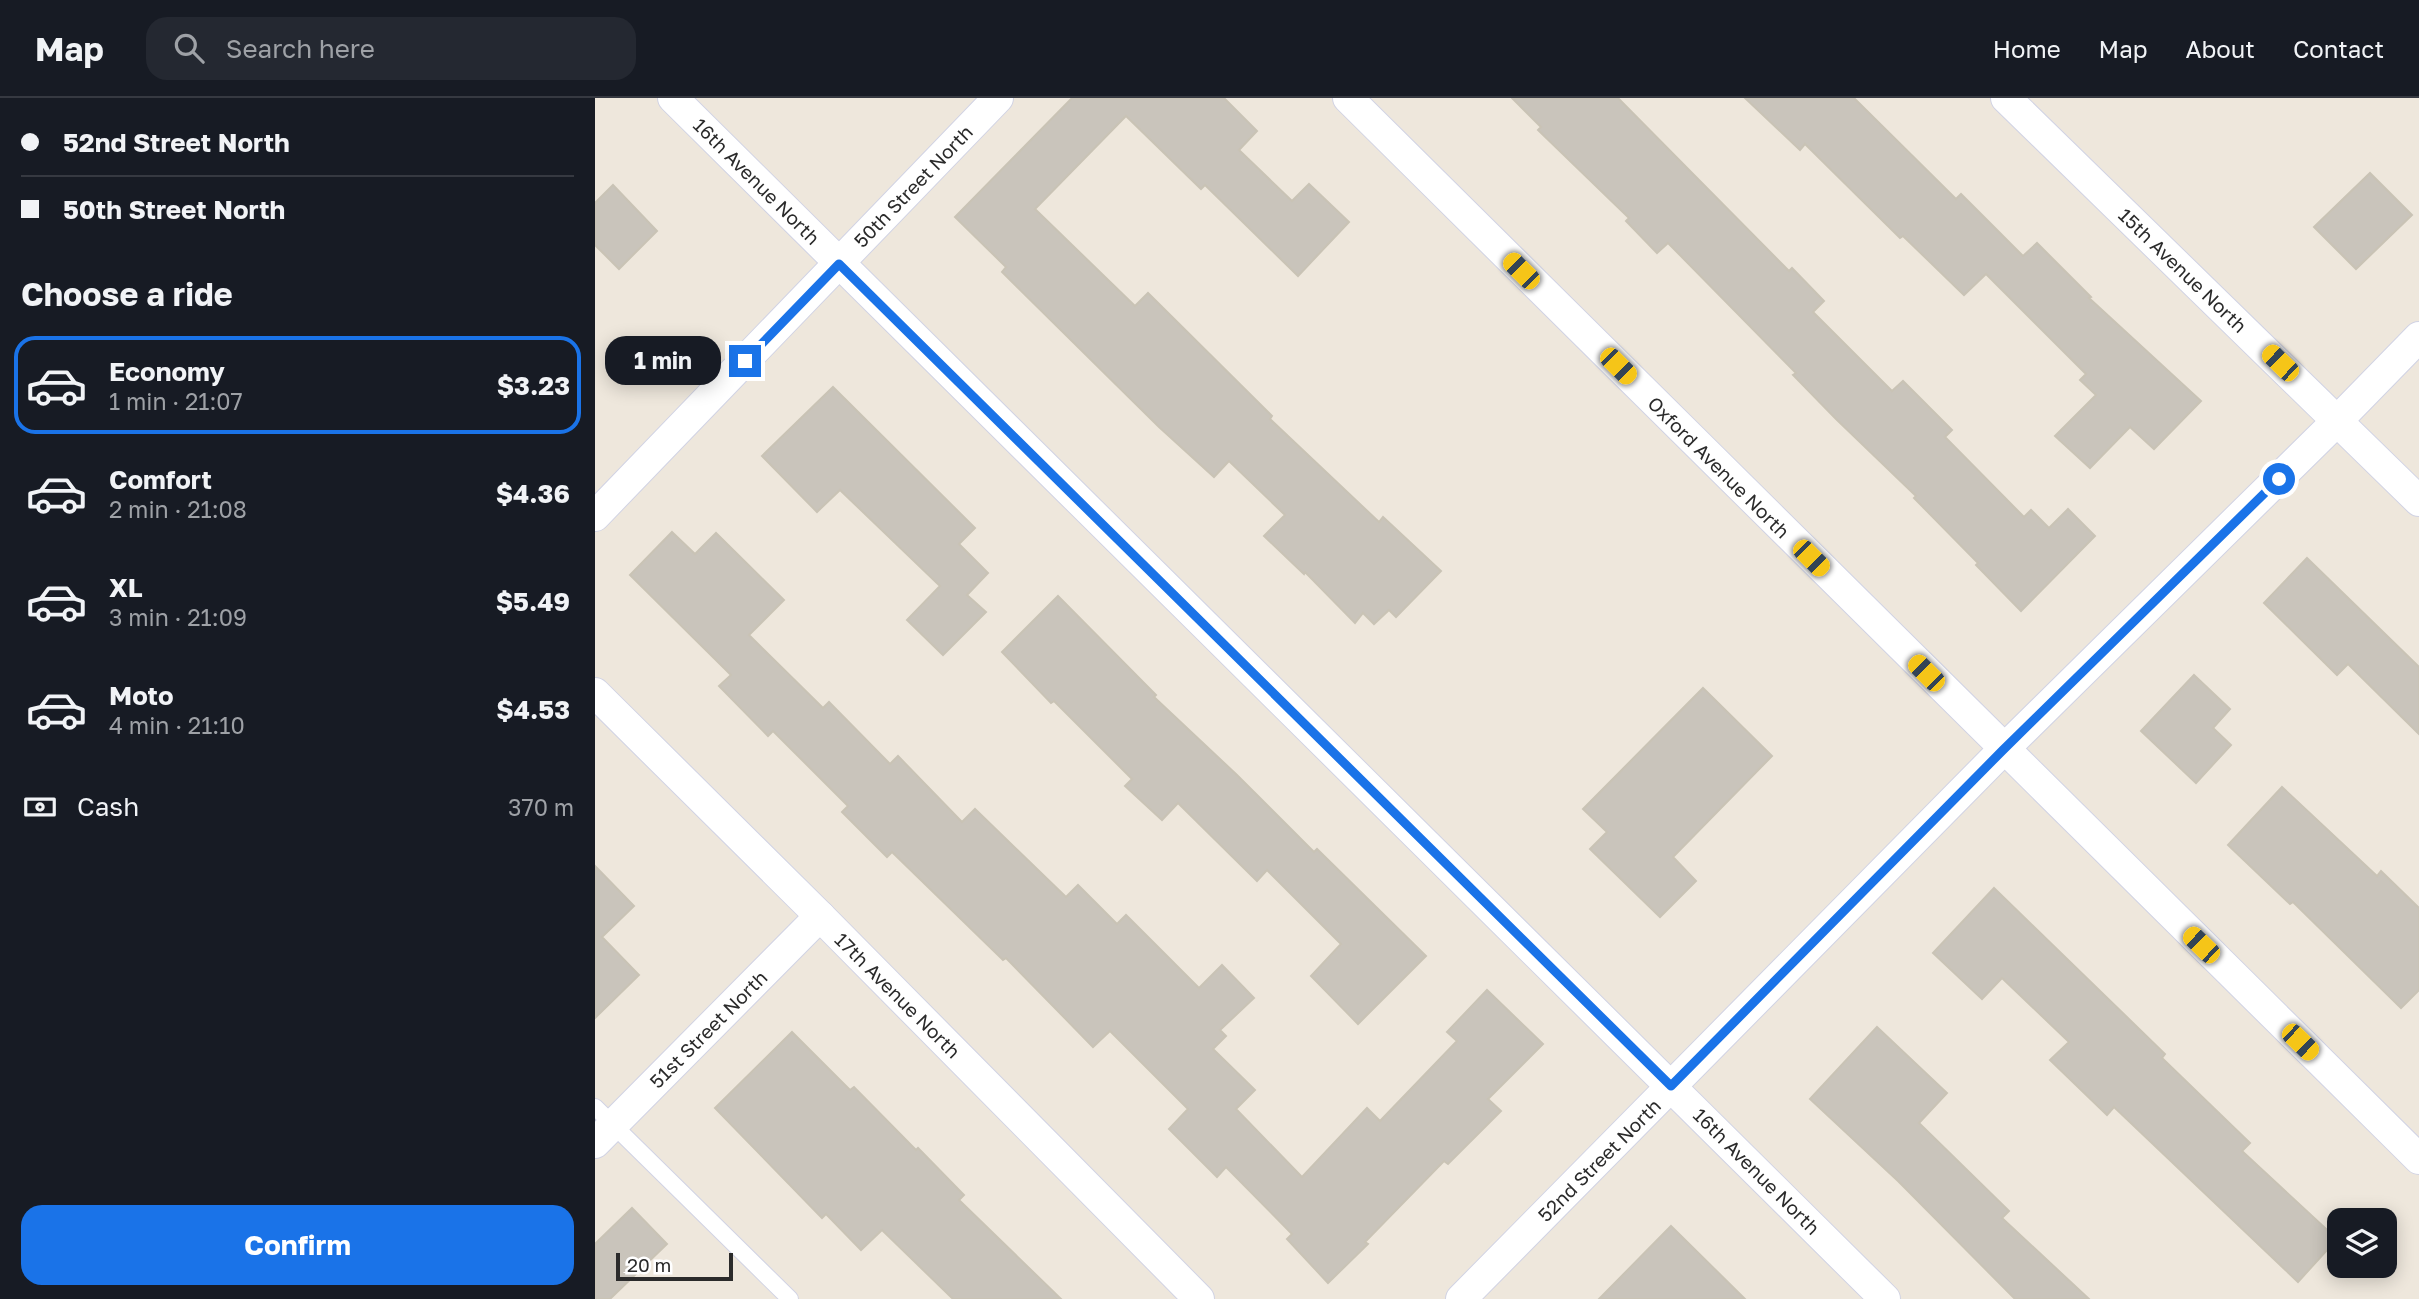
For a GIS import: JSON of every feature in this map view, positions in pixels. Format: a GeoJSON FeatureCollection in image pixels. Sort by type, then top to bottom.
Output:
{"type":"FeatureCollection","features":[{"type":"Feature","properties":{"kind":"street","name":"16th Avenue North"},"geometry":{"type":"LineString","coordinates":[[673,98],[1885,1299]]}},
{"type":"Feature","properties":{"kind":"street","name":"50th Street North"},"geometry":{"type":"LineString","coordinates":[[595,516],[998,98]]}},
{"type":"Feature","properties":{"kind":"street","name":"Oxford Avenue North"},"geometry":{"type":"LineString","coordinates":[[1348,98],[2003,750],[2419,1159]]}},
{"type":"Feature","properties":{"kind":"street","name":"15th Avenue North"},"geometry":{"type":"LineString","coordinates":[[2006,98],[2419,501]]}},
{"type":"Feature","properties":{"kind":"street","name":"52nd Street North"},"geometry":{"type":"LineString","coordinates":[[1461,1299],[2003,750],[2419,337]]}},
{"type":"Feature","properties":{"kind":"street","name":"17th Avenue North"},"geometry":{"type":"LineString","coordinates":[[595,693],[821,916],[1199,1299]]}},
{"type":"Feature","properties":{"kind":"street","name":"51st Street North"},"geometry":{"type":"LineString","coordinates":[[601,1125],[821,916]]}},
{"type":"Feature","properties":{"kind":"lane"},"geometry":{"type":"LineString","coordinates":[[601,1125],[790,1299]]}},
{"type":"Feature","properties":{"kind":"building"},"geometry":{"type":"Polygon","coordinates":[[[1072,98],[1224,98],[1257,131],[1239,150],[1292,201],[1309,184],[1349,222],[1298,276],[1205,185],[1201,189],[1126,116],[1035,209],[1135,306],[1148,293],[1272,416],[1270,419],[1379,522],[1383,517],[1441,571],[1396,617],[1389,610],[1374,624],[1363,613],[1355,623],[1305,572],[1304,574],[1264,536],[1285,515],[1229,461],[1214,477],[1159,427],[1002,272],[1006,267],[955,217],[1072,98]]]}},
{"type":"Feature","properties":{"kind":"building"},"geometry":{"type":"Polygon","coordinates":[[[1512,98],[1618,98],[1789,271],[1792,268],[1824,301],[1813,312],[1892,391],[1903,381],[1952,430],[1945,437],[2024,517],[2031,510],[2049,528],[2068,509],[2095,536],[2021,611],[1914,498],[1916,496],[1836,419],[1793,375],[1796,373],[1668,243],[1657,253],[1626,221],[1629,218],[1538,130],[1541,127],[1512,98]]]}},
{"type":"Feature","properties":{"kind":"building"},"geometry":{"type":"Polygon","coordinates":[[[1745,98],[1854,98],[1956,199],[1961,194],[2023,256],[2037,243],[2091,297],[2089,298],[2201,401],[2154,449],[2130,427],[2090,468],[2055,436],[2096,395],[2080,380],[2086,374],[1986,274],[1964,295],[1903,236],[1900,238],[1805,144],[1800,150],[1745,98]]]}},
{"type":"Feature","properties":{"kind":"building"},"geometry":{"type":"Polygon","coordinates":[[[2370,173],[2412,215],[2356,269],[2314,227],[2370,173]]]}},
{"type":"Feature","properties":{"kind":"building"},"geometry":{"type":"Polygon","coordinates":[[[613,185],[657,231],[619,269],[595,245],[595,203],[613,185]]]}},
{"type":"Feature","properties":{"kind":"building"},"geometry":{"type":"Polygon","coordinates":[[[833,387],[975,528],[959,544],[988,573],[967,595],[986,612],[943,655],[907,620],[940,586],[840,490],[817,512],[762,456],[833,387]]]}},
{"type":"Feature","properties":{"kind":"building"},"geometry":{"type":"Polygon","coordinates":[[[672,532],[695,554],[716,533],[784,600],[749,635],[823,708],[829,702],[890,764],[898,756],[962,822],[975,809],[1066,897],[1078,885],[1117,924],[1126,915],[1199,988],[1222,965],[1254,998],[1220,1030],[1226,1036],[1213,1049],[1255,1090],[1236,1109],[1302,1177],[1367,1108],[1380,1121],[1457,1041],[1447,1032],[1487,990],[1543,1044],[1488,1099],[1501,1111],[1448,1164],[1444,1161],[1365,1242],[1368,1244],[1328,1283],[1287,1239],[1292,1234],[1226,1167],[1217,1177],[1169,1129],[1188,1109],[1110,1031],[1093,1047],[1006,958],[1003,960],[892,852],[887,857],[842,812],[848,806],[773,731],[768,736],[719,686],[731,675],[630,575],[672,532]]]}},
{"type":"Feature","properties":{"kind":"building"},"geometry":{"type":"Polygon","coordinates":[[[2307,558],[2419,667],[2419,734],[2348,664],[2337,675],[2264,603],[2307,558]]]}},
{"type":"Feature","properties":{"kind":"building"},"geometry":{"type":"Polygon","coordinates":[[[1058,596],[1156,695],[1154,697],[1314,852],[1317,849],[1426,956],[1358,1024],[1311,976],[1341,944],[1267,870],[1257,881],[1178,803],[1162,820],[1125,786],[1132,779],[1054,701],[1051,703],[1002,652],[1058,596]]]}},
{"type":"Feature","properties":{"kind":"building"},"geometry":{"type":"Polygon","coordinates":[[[2194,675],[2230,709],[2213,728],[2231,745],[2196,783],[2141,731],[2194,675]]]}},
{"type":"Feature","properties":{"kind":"building"},"geometry":{"type":"Polygon","coordinates":[[[1703,688],[1772,756],[1673,857],[1696,881],[1660,917],[1590,849],[1607,832],[1583,809],[1703,688]]]}},
{"type":"Feature","properties":{"kind":"building"},"geometry":{"type":"Polygon","coordinates":[[[2282,787],[2377,876],[2381,871],[2419,908],[2419,990],[2401,1008],[2293,902],[2290,904],[2228,845],[2282,787]]]}},
{"type":"Feature","properties":{"kind":"building"},"geometry":{"type":"Polygon","coordinates":[[[595,866],[634,906],[602,937],[639,975],[595,1018],[595,866]]]}},
{"type":"Feature","properties":{"kind":"building"},"geometry":{"type":"Polygon","coordinates":[[[1994,888],[2165,1054],[2162,1058],[2250,1143],[2242,1151],[2327,1230],[2327,1250],[2298,1282],[2114,1107],[2107,1115],[2050,1060],[2069,1042],[2002,978],[1982,999],[1933,953],[1994,888]]]}},
{"type":"Feature","properties":{"kind":"building"},"geometry":{"type":"Polygon","coordinates":[[[1877,1027],[1947,1093],[1919,1123],[2009,1211],[2002,1218],[2089,1299],[2015,1299],[1898,1181],[1810,1099],[1877,1027]]]}},
{"type":"Feature","properties":{"kind":"building"},"geometry":{"type":"Polygon","coordinates":[[[792,1032],[850,1090],[854,1087],[916,1150],[918,1148],[964,1195],[959,1200],[1061,1299],[953,1299],[882,1230],[861,1250],[826,1214],[822,1218],[715,1108],[792,1032]]]}},
{"type":"Feature","properties":{"kind":"building"},"geometry":{"type":"Polygon","coordinates":[[[632,1208],[667,1244],[610,1299],[595,1299],[595,1244],[632,1208]]]}},
{"type":"Feature","properties":{"kind":"building"},"geometry":{"type":"Polygon","coordinates":[[[1671,1226],[1745,1299],[1599,1299],[1671,1226]]]}},
{"type":"Feature","properties":{"kind":"route"},"geometry":{"type":"LineString","coordinates":[[745,361],[839,264],[1671,1086],[2003,750],[2279,479]]}}]}
